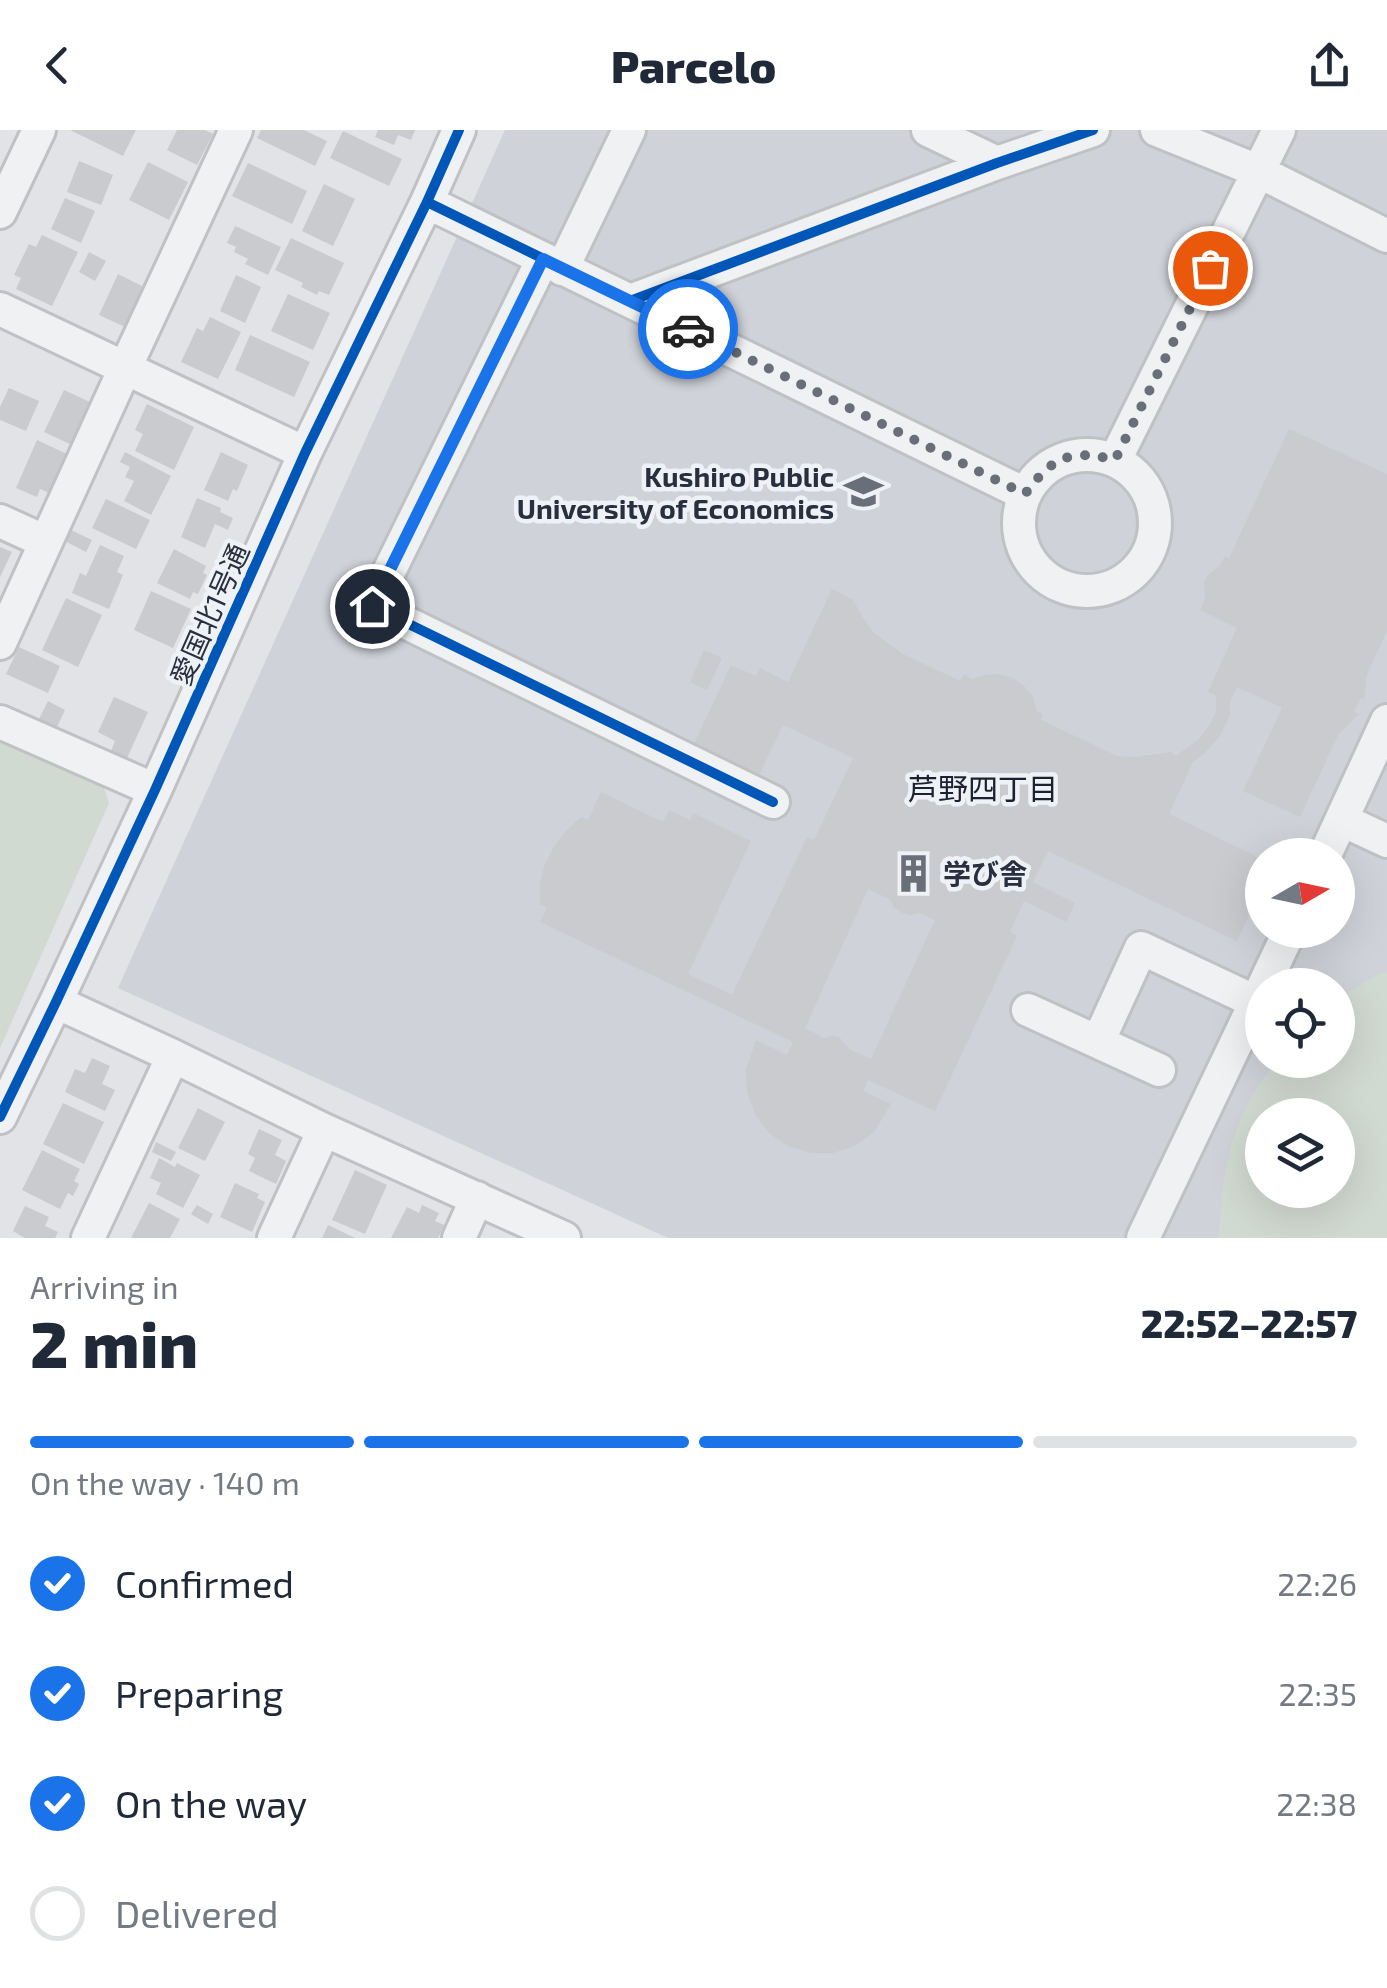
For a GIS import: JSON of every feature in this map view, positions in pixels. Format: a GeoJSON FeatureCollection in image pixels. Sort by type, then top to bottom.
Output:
{"type":"FeatureCollection","features":[{"type":"Feature","properties":{"kind":"street"},"geometry":{"type":"LineString","coordinates":[[0,212],[39,130]]}},
{"type":"Feature","properties":{"kind":"street"},"geometry":{"type":"LineString","coordinates":[[0,643],[236,130]]}},
{"type":"Feature","properties":{"kind":"street","name":"愛国北1号通"},"geometry":{"type":"LineString","coordinates":[[0,1116],[155,790],[305,452],[459,130]]}},
{"type":"Feature","properties":{"kind":"street"},"geometry":{"type":"LineString","coordinates":[[629,130],[553,264],[372,606],[773,802]]}},
{"type":"Feature","properties":{"kind":"street"},"geometry":{"type":"LineString","coordinates":[[928,130],[997,163]]}},
{"type":"Feature","properties":{"kind":"street"},"geometry":{"type":"LineString","coordinates":[[630,301],[1093,130]]}},
{"type":"Feature","properties":{"kind":"street"},"geometry":{"type":"LineString","coordinates":[[1157,130],[1258,172],[1387,236]]}},
{"type":"Feature","properties":{"kind":"street"},"geometry":{"type":"LineString","coordinates":[[1115,460],[1280,130]]}},
{"type":"Feature","properties":{"kind":"street"},"geometry":{"type":"LineString","coordinates":[[427,202],[1025,494]]}},
{"type":"Feature","properties":{"kind":"street"},"geometry":{"type":"LineString","coordinates":[[0,308],[305,452]]}},
{"type":"Feature","properties":{"kind":"street"},"geometry":{"type":"LineString","coordinates":[[1093,454],[1115,460],[1139,478],[1153,504],[1155,532],[1146,558],[1128,578],[1106,589],[1083,591],[1058,585],[1040,572],[1022,546],[1018,521],[1025,494],[1044,469],[1064,458],[1093,454]]}},
{"type":"Feature","properties":{"kind":"street"},"geometry":{"type":"LineString","coordinates":[[0,520],[46,542]]}},
{"type":"Feature","properties":{"kind":"street"},"geometry":{"type":"LineString","coordinates":[[1334,838],[1387,721]]}},
{"type":"Feature","properties":{"kind":"street"},"geometry":{"type":"LineString","coordinates":[[0,722],[155,790]]}},
{"type":"Feature","properties":{"kind":"street"},"geometry":{"type":"LineString","coordinates":[[1342,820],[1387,841]]}},
{"type":"Feature","properties":{"kind":"street"},"geometry":{"type":"LineString","coordinates":[[1098,1042],[1141,948],[1245,986]]}},
{"type":"Feature","properties":{"kind":"street"},"geometry":{"type":"LineString","coordinates":[[56,1002],[324,1130],[564,1238]]}},
{"type":"Feature","properties":{"kind":"street"},"geometry":{"type":"LineString","coordinates":[[1028,1010],[1159,1070]]}},
{"type":"Feature","properties":{"kind":"street"},"geometry":{"type":"LineString","coordinates":[[1143,1238],[1245,1025]]}},
{"type":"Feature","properties":{"kind":"street"},"geometry":{"type":"LineString","coordinates":[[88,1238],[173,1056]]}},
{"type":"Feature","properties":{"kind":"street"},"geometry":{"type":"LineString","coordinates":[[274,1238],[324,1130]]}},
{"type":"Feature","properties":{"kind":"street"},"geometry":{"type":"LineString","coordinates":[[459,1238],[477,1198]]}},
{"type":"Feature","properties":{"kind":"shaded area","name":"Kushiro Public University of Economics"},"geometry":{"type":"Polygon","coordinates":[[[505,130],[1387,130],[1387,1238],[668,1238],[118,988],[505,130]]]}},
{"type":"Feature","properties":{"kind":"shaded area"},"geometry":{"type":"Polygon","coordinates":[[[0,735],[102,782],[109,803],[0,1048],[0,735]]]}},
{"type":"Feature","properties":{"kind":"shaded area"},"geometry":{"type":"Polygon","coordinates":[[[1387,973],[1387,1238],[1219,1238],[1227,1165],[1245,1110],[1245,1208],[1355,1208],[1355,1098],[1251,1098],[1262,1081],[1355,1078],[1355,988],[1387,973]]]}},
{"type":"Feature","properties":{"kind":"building"},"geometry":{"type":"Polygon","coordinates":[[[70,130],[136,130],[123,156],[70,130]]]}},
{"type":"Feature","properties":{"kind":"building"},"geometry":{"type":"Polygon","coordinates":[[[177,130],[205,130],[213,134],[197,165],[167,150],[177,130]]]}},
{"type":"Feature","properties":{"kind":"building"},"geometry":{"type":"Polygon","coordinates":[[[261,130],[304,130],[327,141],[315,166],[257,138],[261,130]]]}},
{"type":"Feature","properties":{"kind":"building"},"geometry":{"type":"Polygon","coordinates":[[[378,130],[415,130],[411,140],[398,135],[394,145],[375,137],[378,130]]]}},
{"type":"Feature","properties":{"kind":"building"},"geometry":{"type":"Polygon","coordinates":[[[343,131],[402,159],[389,186],[330,158],[343,131]]]}},
{"type":"Feature","properties":{"kind":"building"},"geometry":{"type":"Polygon","coordinates":[[[79,161],[113,175],[101,205],[67,192],[79,161]]]}},
{"type":"Feature","properties":{"kind":"building"},"geometry":{"type":"Polygon","coordinates":[[[148,162],[188,182],[169,220],[129,200],[148,162]]]}},
{"type":"Feature","properties":{"kind":"building"},"geometry":{"type":"Polygon","coordinates":[[[248,163],[307,191],[292,224],[232,196],[248,163]]]}},
{"type":"Feature","properties":{"kind":"building"},"geometry":{"type":"Polygon","coordinates":[[[324,184],[355,199],[333,246],[302,231],[324,184]]]}},
{"type":"Feature","properties":{"kind":"building"},"geometry":{"type":"Polygon","coordinates":[[[65,198],[95,211],[81,243],[51,229],[65,198]]]}},
{"type":"Feature","properties":{"kind":"building"},"geometry":{"type":"Polygon","coordinates":[[[235,226],[281,247],[268,275],[245,264],[248,259],[227,243],[235,226]]]}},
{"type":"Feature","properties":{"kind":"building"},"geometry":{"type":"Polygon","coordinates":[[[42,235],[78,252],[52,306],[16,289],[21,278],[14,275],[29,244],[36,247],[42,235]]]}},
{"type":"Feature","properties":{"kind":"building"},"geometry":{"type":"Polygon","coordinates":[[[291,238],[344,263],[329,295],[319,291],[317,295],[301,287],[303,283],[275,270],[291,238]]]}},
{"type":"Feature","properties":{"kind":"building"},"geometry":{"type":"Polygon","coordinates":[[[89,252],[106,261],[95,281],[79,272],[89,252]]]}},
{"type":"Feature","properties":{"kind":"building"},"geometry":{"type":"Polygon","coordinates":[[[118,274],[144,287],[125,327],[99,315],[118,274]]]}},
{"type":"Feature","properties":{"kind":"building"},"geometry":{"type":"Polygon","coordinates":[[[236,275],[261,287],[245,323],[220,311],[236,275]]]}},
{"type":"Feature","properties":{"kind":"building"},"geometry":{"type":"Polygon","coordinates":[[[288,294],[330,313],[313,350],[271,331],[288,294]]]}},
{"type":"Feature","properties":{"kind":"building"},"geometry":{"type":"Polygon","coordinates":[[[210,317],[241,332],[218,379],[181,362],[197,328],[203,331],[210,317]]]}},
{"type":"Feature","properties":{"kind":"building"},"geometry":{"type":"Polygon","coordinates":[[[250,335],[310,362],[294,397],[235,370],[250,335]]]}},
{"type":"Feature","properties":{"kind":"building"},"geometry":{"type":"Polygon","coordinates":[[[9,388],[39,401],[26,431],[0,420],[0,407],[9,388]]]}},
{"type":"Feature","properties":{"kind":"building"},"geometry":{"type":"Polygon","coordinates":[[[64,390],[92,403],[72,445],[44,432],[64,390]]]}},
{"type":"Feature","properties":{"kind":"building"},"geometry":{"type":"Polygon","coordinates":[[[147,404],[194,427],[174,470],[135,451],[143,434],[135,430],[147,404]]]}},
{"type":"Feature","properties":{"kind":"building","name":"学び舎"},"geometry":{"type":"Polygon","coordinates":[[[1289,429],[1387,474],[1387,631],[1367,674],[1364,700],[1361,698],[1354,712],[1359,714],[1338,735],[1300,817],[1243,791],[1282,708],[1237,687],[1220,736],[1193,762],[1169,814],[1245,851],[1245,924],[1237,941],[1048,851],[1033,882],[1075,903],[1066,922],[1024,901],[1010,932],[1017,936],[935,1111],[868,1080],[863,1091],[891,1104],[874,1132],[855,1146],[833,1153],[810,1153],[788,1146],[769,1133],[755,1114],[747,1092],[746,1069],[756,1040],[787,1055],[793,1042],[540,922],[547,907],[540,904],[545,864],[567,830],[581,817],[588,820],[601,792],[663,822],[669,810],[690,820],[693,813],[751,841],[688,974],[732,995],[807,837],[814,840],[853,758],[783,725],[759,775],[694,744],[731,665],[756,676],[760,668],[788,682],[832,589],[853,600],[874,633],[903,654],[960,681],[964,674],[972,679],[999,674],[1013,678],[1033,697],[1037,711],[1043,714],[1041,720],[1117,756],[1171,752],[1176,756],[1199,739],[1216,712],[1216,696],[1208,692],[1237,628],[1200,610],[1205,599],[1204,582],[1225,556],[1229,558],[1289,429]],[[868,889],[805,1028],[824,1038],[839,1037],[849,1049],[871,1059],[935,920],[920,913],[902,913],[889,899],[868,889]]]}},
{"type":"Feature","properties":{"kind":"building"},"geometry":{"type":"Polygon","coordinates":[[[37,440],[67,454],[49,493],[40,489],[37,497],[16,488],[37,440]]]}},
{"type":"Feature","properties":{"kind":"building"},"geometry":{"type":"Polygon","coordinates":[[[125,452],[171,476],[151,515],[124,501],[134,481],[125,477],[130,467],[120,462],[125,452]]]}},
{"type":"Feature","properties":{"kind":"building"},"geometry":{"type":"Polygon","coordinates":[[[221,452],[248,465],[237,491],[233,489],[228,501],[204,490],[221,452]]]}},
{"type":"Feature","properties":{"kind":"building"},"geometry":{"type":"Polygon","coordinates":[[[197,498],[233,518],[228,530],[215,524],[205,548],[181,537],[197,498]]]}},
{"type":"Feature","properties":{"kind":"building"},"geometry":{"type":"Polygon","coordinates":[[[106,499],[150,520],[136,549],[92,528],[106,499]]]}},
{"type":"Feature","properties":{"kind":"building"},"geometry":{"type":"Polygon","coordinates":[[[71,530],[92,540],[86,552],[65,541],[71,530]]]}},
{"type":"Feature","properties":{"kind":"building"},"geometry":{"type":"Polygon","coordinates":[[[100,545],[124,556],[117,572],[123,575],[109,609],[72,593],[80,573],[86,576],[100,545]]]}},
{"type":"Feature","properties":{"kind":"building"},"geometry":{"type":"Polygon","coordinates":[[[0,547],[12,552],[0,577],[0,547]]]}},
{"type":"Feature","properties":{"kind":"building"},"geometry":{"type":"Polygon","coordinates":[[[174,549],[206,566],[203,573],[207,575],[198,594],[193,592],[190,599],[157,583],[174,549]]]}},
{"type":"Feature","properties":{"kind":"building"},"geometry":{"type":"Polygon","coordinates":[[[151,591],[191,609],[173,648],[134,630],[151,591]]]}},
{"type":"Feature","properties":{"kind":"building"},"geometry":{"type":"Polygon","coordinates":[[[66,598],[102,615],[78,667],[42,650],[66,598]]]}},
{"type":"Feature","properties":{"kind":"building"},"geometry":{"type":"Polygon","coordinates":[[[19,647],[60,666],[48,693],[6,674],[19,647]]]}},
{"type":"Feature","properties":{"kind":"building"},"geometry":{"type":"Polygon","coordinates":[[[704,650],[722,658],[707,690],[690,682],[704,650]]]}},
{"type":"Feature","properties":{"kind":"building"},"geometry":{"type":"Polygon","coordinates":[[[114,697],[148,712],[127,758],[111,751],[115,741],[98,732],[114,697]]]}},
{"type":"Feature","properties":{"kind":"building"},"geometry":{"type":"Polygon","coordinates":[[[48,701],[65,710],[57,727],[39,719],[48,701]]]}},
{"type":"Feature","properties":{"kind":"building"},"geometry":{"type":"Polygon","coordinates":[[[92,1058],[110,1066],[102,1084],[115,1090],[105,1111],[65,1092],[75,1069],[85,1073],[92,1058]]]}},
{"type":"Feature","properties":{"kind":"building"},"geometry":{"type":"Polygon","coordinates":[[[63,1103],[104,1122],[84,1164],[43,1144],[63,1103]]]}},
{"type":"Feature","properties":{"kind":"building"},"geometry":{"type":"Polygon","coordinates":[[[198,1108],[225,1122],[205,1161],[178,1148],[198,1108]]]}},
{"type":"Feature","properties":{"kind":"building"},"geometry":{"type":"Polygon","coordinates":[[[259,1129],[282,1140],[275,1155],[286,1161],[276,1184],[249,1171],[255,1158],[248,1154],[259,1129]]]}},
{"type":"Feature","properties":{"kind":"building"},"geometry":{"type":"Polygon","coordinates":[[[156,1142],[176,1152],[171,1161],[152,1152],[156,1142]]]}},
{"type":"Feature","properties":{"kind":"building"},"geometry":{"type":"Polygon","coordinates":[[[42,1150],[80,1169],[73,1196],[68,1193],[60,1209],[22,1190],[42,1150]]]}},
{"type":"Feature","properties":{"kind":"building"},"geometry":{"type":"Polygon","coordinates":[[[159,1158],[200,1175],[183,1208],[156,1194],[161,1183],[150,1178],[159,1158]]]}},
{"type":"Feature","properties":{"kind":"building"},"geometry":{"type":"Polygon","coordinates":[[[355,1170],[387,1185],[365,1234],[332,1220],[355,1170]]]}},
{"type":"Feature","properties":{"kind":"building"},"geometry":{"type":"Polygon","coordinates":[[[235,1183],[259,1194],[257,1198],[265,1202],[252,1232],[220,1217],[235,1183]]]}},
{"type":"Feature","properties":{"kind":"building"},"geometry":{"type":"Polygon","coordinates":[[[149,1203],[180,1219],[170,1238],[131,1238],[149,1203]]]}},
{"type":"Feature","properties":{"kind":"building"},"geometry":{"type":"Polygon","coordinates":[[[197,1205],[213,1214],[208,1224],[191,1214],[197,1205]]]}},
{"type":"Feature","properties":{"kind":"building"},"geometry":{"type":"Polygon","coordinates":[[[422,1205],[439,1213],[435,1221],[444,1225],[438,1238],[391,1238],[407,1207],[419,1213],[422,1205]]]}},
{"type":"Feature","properties":{"kind":"building"},"geometry":{"type":"Polygon","coordinates":[[[25,1206],[49,1217],[45,1226],[58,1232],[55,1238],[25,1238],[13,1231],[25,1206]]]}},
{"type":"Feature","properties":{"kind":"building"},"geometry":{"type":"Polygon","coordinates":[[[328,1225],[355,1238],[322,1238],[328,1225]]]}},
{"type":"Feature","properties":{"kind":"cycle path"},"geometry":{"type":"LineString","coordinates":[[0,1117],[155,790],[305,453],[459,130]]}},
{"type":"Feature","properties":{"kind":"cycle path"},"geometry":{"type":"LineString","coordinates":[[427,202],[630,301],[1093,130]]}},
{"type":"Feature","properties":{"kind":"cycle path"},"geometry":{"type":"LineString","coordinates":[[543,259],[372,606],[773,802]]}},
{"type":"Feature","properties":{"kind":"way so far"},"geometry":{"type":"LineString","coordinates":[[688,329],[1025,494],[1044,469],[1064,458],[1093,454],[1115,460],[1210,268]]}},
{"type":"Feature","properties":{"kind":"place","name":"Kushiro Public University of Economics"},"geometry":{"type":"Point","coordinates":[864,492]}},
{"type":"Feature","properties":{"kind":"place","name":"学び舎"},"geometry":{"type":"Point","coordinates":[913,873]}},
{"type":"Feature","properties":{"kind":"district","name":"芦野四丁目"},"geometry":{"type":"Point","coordinates":[983,788]}},
{"type":"Feature","properties":{"kind":"route"},"geometry":{"type":"LineString","coordinates":[[372,606],[543,259],[688,329]]}}]}
